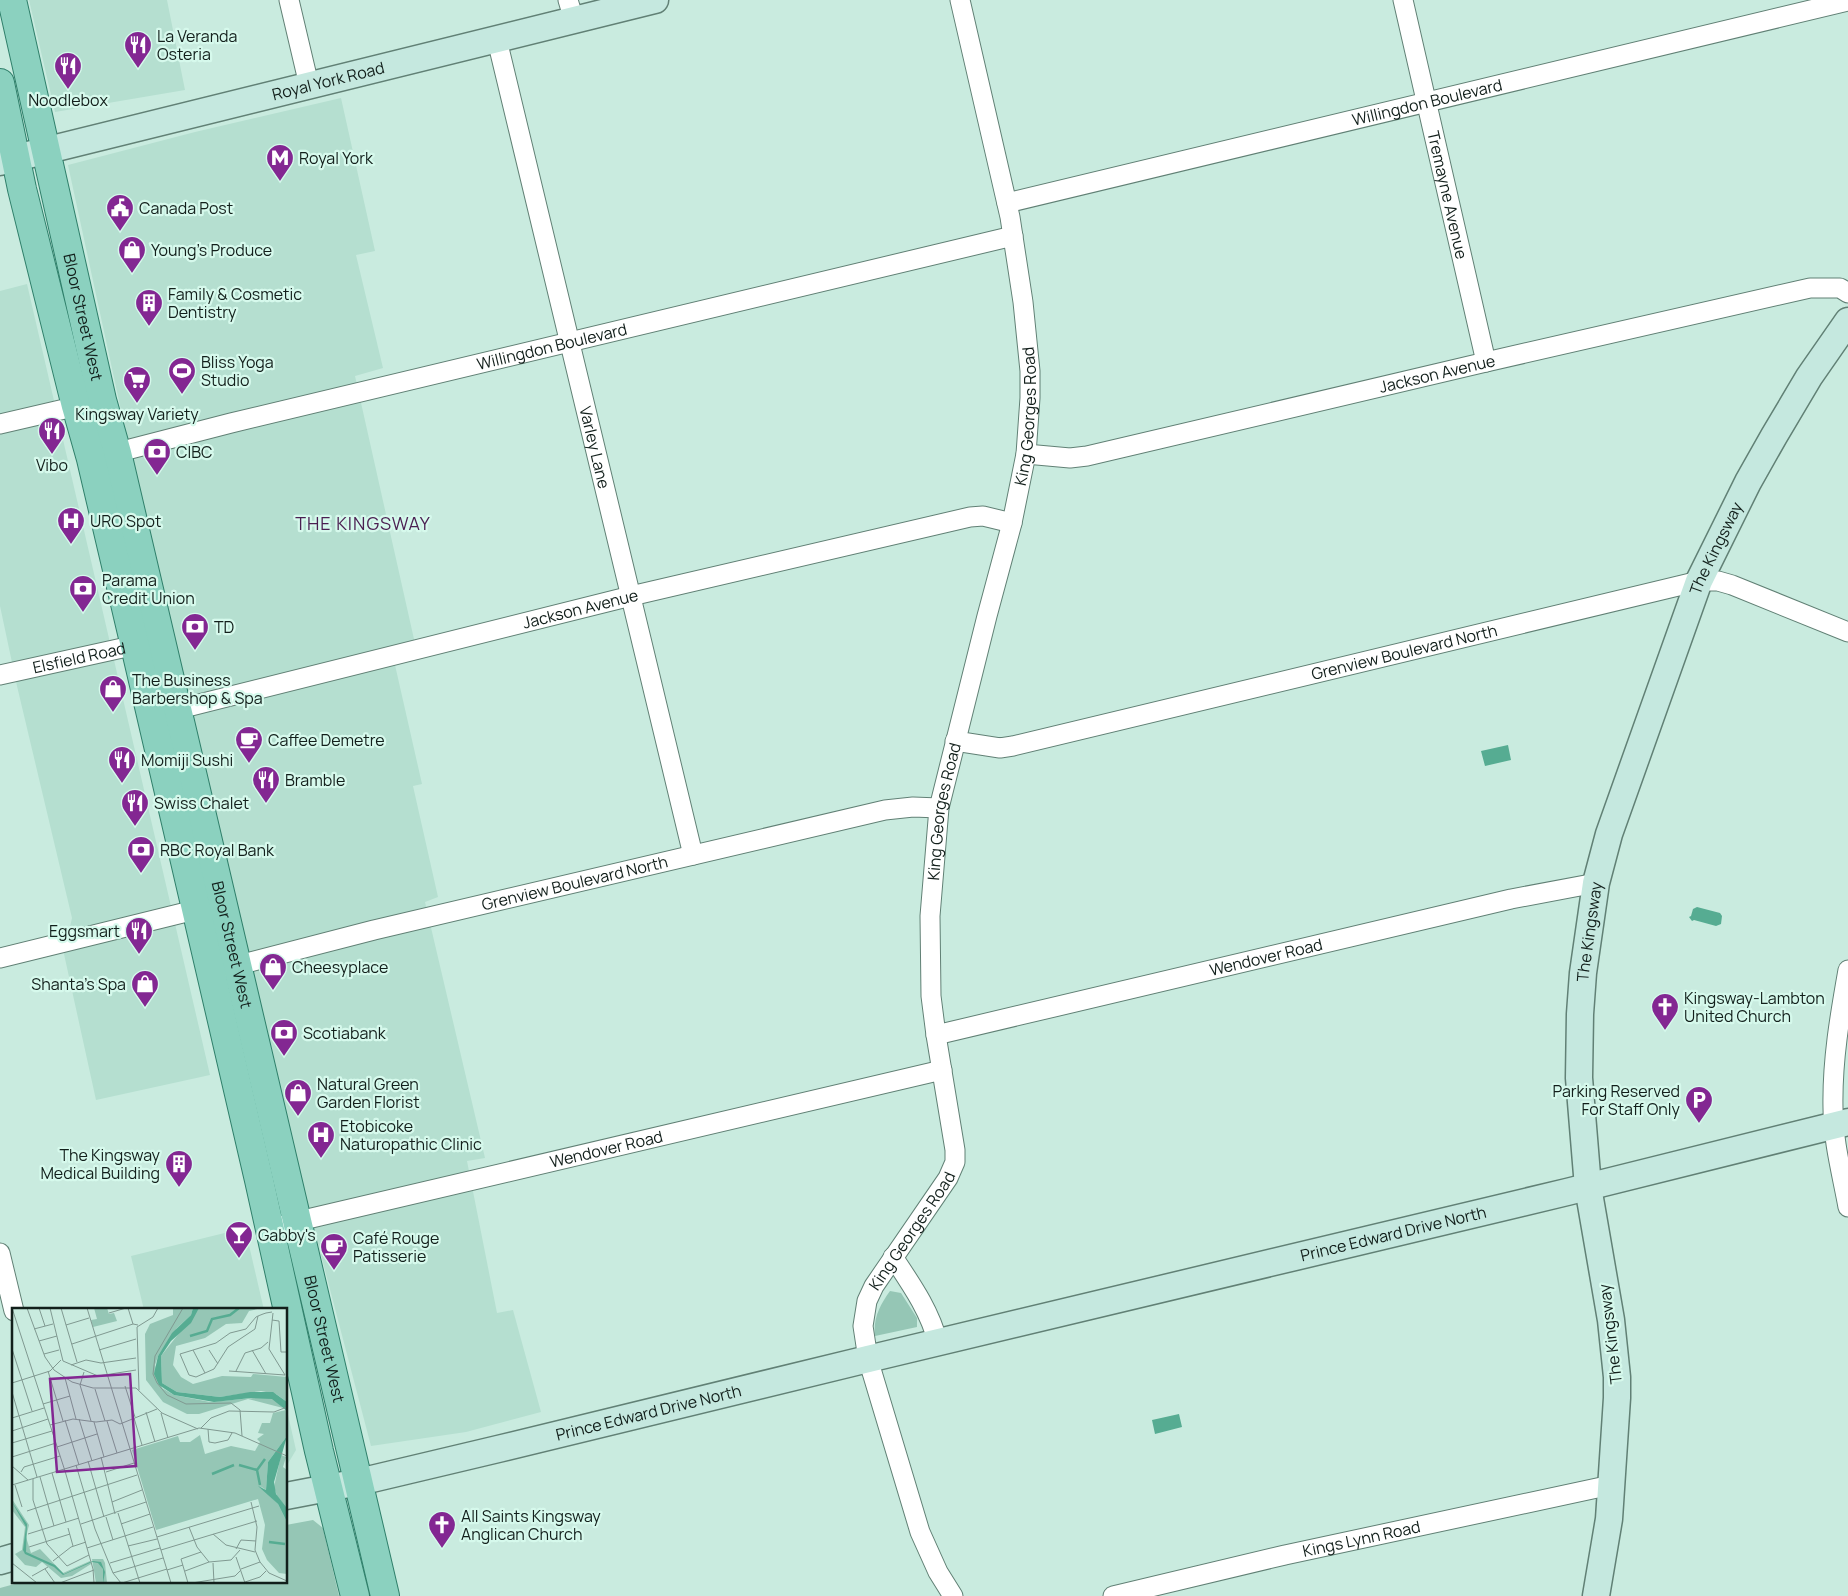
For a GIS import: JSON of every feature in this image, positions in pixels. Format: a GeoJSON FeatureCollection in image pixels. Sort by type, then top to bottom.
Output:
{"type":"FeatureCollection","features":[{"type":"Feature","properties":{"kind":"main road","name":"Bloor Street West"},"geometry":{"type":"LineString","coordinates":[[12,0],[102,400],[104,456],[209,907],[224,969],[296,1221],[385,1596]]}},
{"type":"Feature","properties":{"kind":"main road","name":"Bloor Street West"},"geometry":{"type":"LineString","coordinates":[[0,83],[8,160],[76,406],[104,456]]}},
{"type":"Feature","properties":{"kind":"main road","name":"Bloor Street West"},"geometry":{"type":"LineString","coordinates":[[224,969],[270,1228],[287,1308]]}},
{"type":"Feature","properties":{"kind":"main road","name":"Bloor Street West"},"geometry":{"type":"LineString","coordinates":[[288,1314],[328,1489],[355,1596]]}},
{"type":"Feature","properties":{"kind":"street"},"geometry":{"type":"LineString","coordinates":[[289,0],[308,85]]}},
{"type":"Feature","properties":{"kind":"street","name":"Royal York Road"},"geometry":{"type":"LineString","coordinates":[[8,160],[498,40],[571,10],[654,0]]}},
{"type":"Feature","properties":{"kind":"street","name":"King Georges Road"},"geometry":{"type":"LineString","coordinates":[[953,1596],[938,1572],[920,1532],[868,1359],[863,1326],[867,1301],[893,1257],[943,1185],[955,1162],[952,1126],[931,996],[930,916],[939,808],[1012,523],[1026,454],[1030,371],[1013,236],[960,0]]}},
{"type":"Feature","properties":{"kind":"street","name":"Tremayne Avenue"},"geometry":{"type":"LineString","coordinates":[[1403,0],[1486,362]]}},
{"type":"Feature","properties":{"kind":"street","name":"Willingdon Boulevard"},"geometry":{"type":"LineString","coordinates":[[1007,203],[1848,1]]}},
{"type":"Feature","properties":{"kind":"street","name":"Varley Lane"},"geometry":{"type":"LineString","coordinates":[[498,40],[693,855]]}},
{"type":"Feature","properties":{"kind":"street","name":"Willingdon Boulevard"},"geometry":{"type":"LineString","coordinates":[[104,456],[1013,236]]}},
{"type":"Feature","properties":{"kind":"street","name":"Jackson Avenue"},"geometry":{"type":"LineString","coordinates":[[1026,454],[1070,458],[1087,456],[1810,288],[1840,288],[1848,292]]}},
{"type":"Feature","properties":{"kind":"street","name":"The Kingsway"},"geometry":{"type":"LineString","coordinates":[[1596,1596],[1609,1519],[1617,1376],[1611,1320],[1588,1187],[1581,1117],[1579,1048],[1584,973],[1596,884],[1609,834],[1699,581],[1748,482],[1774,436],[1810,377],[1848,321]]}},
{"type":"Feature","properties":{"kind":"street"},"geometry":{"type":"LineString","coordinates":[[0,424],[102,400]]}},
{"type":"Feature","properties":{"kind":"street","name":"Jackson Avenue"},"geometry":{"type":"LineString","coordinates":[[164,712],[631,596],[970,517],[983,516],[1012,523]]}},
{"type":"Feature","properties":{"kind":"street","name":"Grenview Boulevard North"},"geometry":{"type":"LineString","coordinates":[[955,742],[1000,748],[1013,746],[1699,581],[1718,581],[1732,585],[1848,632]]}},
{"type":"Feature","properties":{"kind":"street","name":"Elsfield Road"},"geometry":{"type":"LineString","coordinates":[[0,675],[148,643]]}},
{"type":"Feature","properties":{"kind":"street","name":"Grenview Boulevard North"},"geometry":{"type":"LineString","coordinates":[[224,969],[374,930],[885,810],[913,807],[939,808]]}},
{"type":"Feature","properties":{"kind":"street","name":"Wendover Road"},"geometry":{"type":"LineString","coordinates":[[936,1035],[1511,899],[1596,884]]}},
{"type":"Feature","properties":{"kind":"street"},"geometry":{"type":"LineString","coordinates":[[0,958],[209,907]]}},
{"type":"Feature","properties":{"kind":"street"},"geometry":{"type":"LineString","coordinates":[[1848,970],[1836,1045],[1833,1107],[1841,1124],[1848,1206]]}},
{"type":"Feature","properties":{"kind":"street","name":"Wendover Road"},"geometry":{"type":"LineString","coordinates":[[270,1228],[942,1070]]}},
{"type":"Feature","properties":{"kind":"street","name":"Prince Edward Drive North"},"geometry":{"type":"LineString","coordinates":[[288,1496],[359,1482],[1588,1187],[1841,1124]]}},
{"type":"Feature","properties":{"kind":"street"},"geometry":{"type":"LineString","coordinates":[[0,1253],[13,1308]]}},
{"type":"Feature","properties":{"kind":"street"},"geometry":{"type":"LineString","coordinates":[[893,1257],[931,1319],[938,1343]]}},
{"type":"Feature","properties":{"kind":"street","name":"Kings Lynn Road"},"geometry":{"type":"LineString","coordinates":[[1113,1596],[1294,1553],[1611,1485]]}},
{"type":"Feature","properties":{"kind":"shaded area"},"geometry":{"type":"Polygon","coordinates":[[[29,0],[167,0],[185,90],[55,112],[29,0]]]}},
{"type":"Feature","properties":{"kind":"shaded area"},"geometry":{"type":"Polygon","coordinates":[[[341,98],[375,251],[356,255],[383,368],[355,376],[418,657],[395,665],[422,784],[413,786],[438,897],[425,902],[485,1158],[467,1161],[497,1313],[513,1310],[541,1412],[466,1432],[371,1446],[305,1194],[124,424],[68,165],[195,132],[341,98]]]}},
{"type":"Feature","properties":{"kind":"shaded area"},"geometry":{"type":"Polygon","coordinates":[[[27,284],[210,1075],[96,1100],[64,954],[72,918],[0,606],[0,291],[27,284]]]}},
{"type":"Feature","properties":{"kind":"shaded area"},"geometry":{"type":"Polygon","coordinates":[[[1508,745],[1511,760],[1485,766],[1481,751],[1508,745]]]}},
{"type":"Feature","properties":{"kind":"shaded area"},"geometry":{"type":"Polygon","coordinates":[[[1697,907],[1720,913],[1722,916],[1721,924],[1716,926],[1692,921],[1689,917],[1693,909],[1697,907]]]}},
{"type":"Feature","properties":{"kind":"shaded area"},"geometry":{"type":"Polygon","coordinates":[[[245,1228],[264,1308],[144,1308],[131,1256],[245,1228]]]}},
{"type":"Feature","properties":{"kind":"shaded area"},"geometry":{"type":"Polygon","coordinates":[[[890,1291],[901,1293],[917,1318],[917,1327],[875,1336],[875,1323],[878,1312],[890,1291]]]}},
{"type":"Feature","properties":{"kind":"shaded area"},"geometry":{"type":"Polygon","coordinates":[[[1179,1414],[1182,1427],[1155,1434],[1152,1420],[1179,1414]]]}},
{"type":"Feature","properties":{"kind":"shaded area"},"geometry":{"type":"Polygon","coordinates":[[[288,1415],[296,1450],[288,1464],[288,1415]]]}},
{"type":"Feature","properties":{"kind":"shaded area"},"geometry":{"type":"Polygon","coordinates":[[[313,1520],[323,1528],[339,1596],[0,1596],[0,1588],[15,1584],[288,1584],[288,1525],[313,1520]]]}},
{"type":"Feature","properties":{"kind":"place","name":"La Veranda Osteria"},"geometry":{"type":"Point","coordinates":[138,69]}},
{"type":"Feature","properties":{"kind":"place","name":"Noodlebox"},"geometry":{"type":"Point","coordinates":[68,90]}},
{"type":"Feature","properties":{"kind":"place","name":"Royal York"},"geometry":{"type":"Point","coordinates":[280,182]}},
{"type":"Feature","properties":{"kind":"place","name":"Canada Post"},"geometry":{"type":"Point","coordinates":[120,232]}},
{"type":"Feature","properties":{"kind":"place","name":"Young's Produce"},"geometry":{"type":"Point","coordinates":[132,274]}},
{"type":"Feature","properties":{"kind":"place","name":"Family & Cosmetic Dentistry"},"geometry":{"type":"Point","coordinates":[149,327]}},
{"type":"Feature","properties":{"kind":"place","name":"Bliss Yoga Studio"},"geometry":{"type":"Point","coordinates":[182,395]}},
{"type":"Feature","properties":{"kind":"place","name":"Kingsway Variety"},"geometry":{"type":"Point","coordinates":[137,404]}},
{"type":"Feature","properties":{"kind":"place","name":"Vibo"},"geometry":{"type":"Point","coordinates":[52,455]}},
{"type":"Feature","properties":{"kind":"place","name":"CIBC"},"geometry":{"type":"Point","coordinates":[157,476]}},
{"type":"Feature","properties":{"kind":"place","name":"URO Spot"},"geometry":{"type":"Point","coordinates":[71,545]}},
{"type":"Feature","properties":{"kind":"place","name":"Parama Credit Union"},"geometry":{"type":"Point","coordinates":[83,613]}},
{"type":"Feature","properties":{"kind":"place","name":"TD"},"geometry":{"type":"Point","coordinates":[195,651]}},
{"type":"Feature","properties":{"kind":"place","name":"The Business Barbershop & Spa"},"geometry":{"type":"Point","coordinates":[113,713]}},
{"type":"Feature","properties":{"kind":"place","name":"Caffee Demetre"},"geometry":{"type":"Point","coordinates":[249,764]}},
{"type":"Feature","properties":{"kind":"place","name":"Momiji Sushi"},"geometry":{"type":"Point","coordinates":[122,784]}},
{"type":"Feature","properties":{"kind":"place","name":"Bramble"},"geometry":{"type":"Point","coordinates":[266,804]}},
{"type":"Feature","properties":{"kind":"place","name":"Swiss Chalet"},"geometry":{"type":"Point","coordinates":[135,827]}},
{"type":"Feature","properties":{"kind":"place","name":"RBC Royal Bank"},"geometry":{"type":"Point","coordinates":[141,874]}},
{"type":"Feature","properties":{"kind":"place","name":"Eggsmart"},"geometry":{"type":"Point","coordinates":[139,955]}},
{"type":"Feature","properties":{"kind":"place","name":"Cheesyplace"},"geometry":{"type":"Point","coordinates":[273,991]}},
{"type":"Feature","properties":{"kind":"place","name":"Shanta's Spa"},"geometry":{"type":"Point","coordinates":[145,1008]}},
{"type":"Feature","properties":{"kind":"place","name":"Kingsway-Lambton United Church"},"geometry":{"type":"Point","coordinates":[1665,1031]}},
{"type":"Feature","properties":{"kind":"place","name":"Scotiabank"},"geometry":{"type":"Point","coordinates":[284,1057]}},
{"type":"Feature","properties":{"kind":"place","name":"Natural Green Garden Florist"},"geometry":{"type":"Point","coordinates":[298,1117]}},
{"type":"Feature","properties":{"kind":"place","name":"Parking Reserved For Staff Only"},"geometry":{"type":"Point","coordinates":[1699,1124]}},
{"type":"Feature","properties":{"kind":"place","name":"Etobicoke Naturopathic Clinic"},"geometry":{"type":"Point","coordinates":[321,1159]}},
{"type":"Feature","properties":{"kind":"place","name":"The Kingsway Medical Building"},"geometry":{"type":"Point","coordinates":[179,1188]}},
{"type":"Feature","properties":{"kind":"place","name":"Gabby's"},"geometry":{"type":"Point","coordinates":[239,1259]}},
{"type":"Feature","properties":{"kind":"place","name":"Café Rouge Patisserie"},"geometry":{"type":"Point","coordinates":[334,1271]}},
{"type":"Feature","properties":{"kind":"place","name":"All Saints Kingsway Anglican Church"},"geometry":{"type":"Point","coordinates":[442,1549]}},
{"type":"Feature","properties":{"kind":"district","name":"THE KINGSWAY"},"geometry":{"type":"Point","coordinates":[363,523]}}]}
